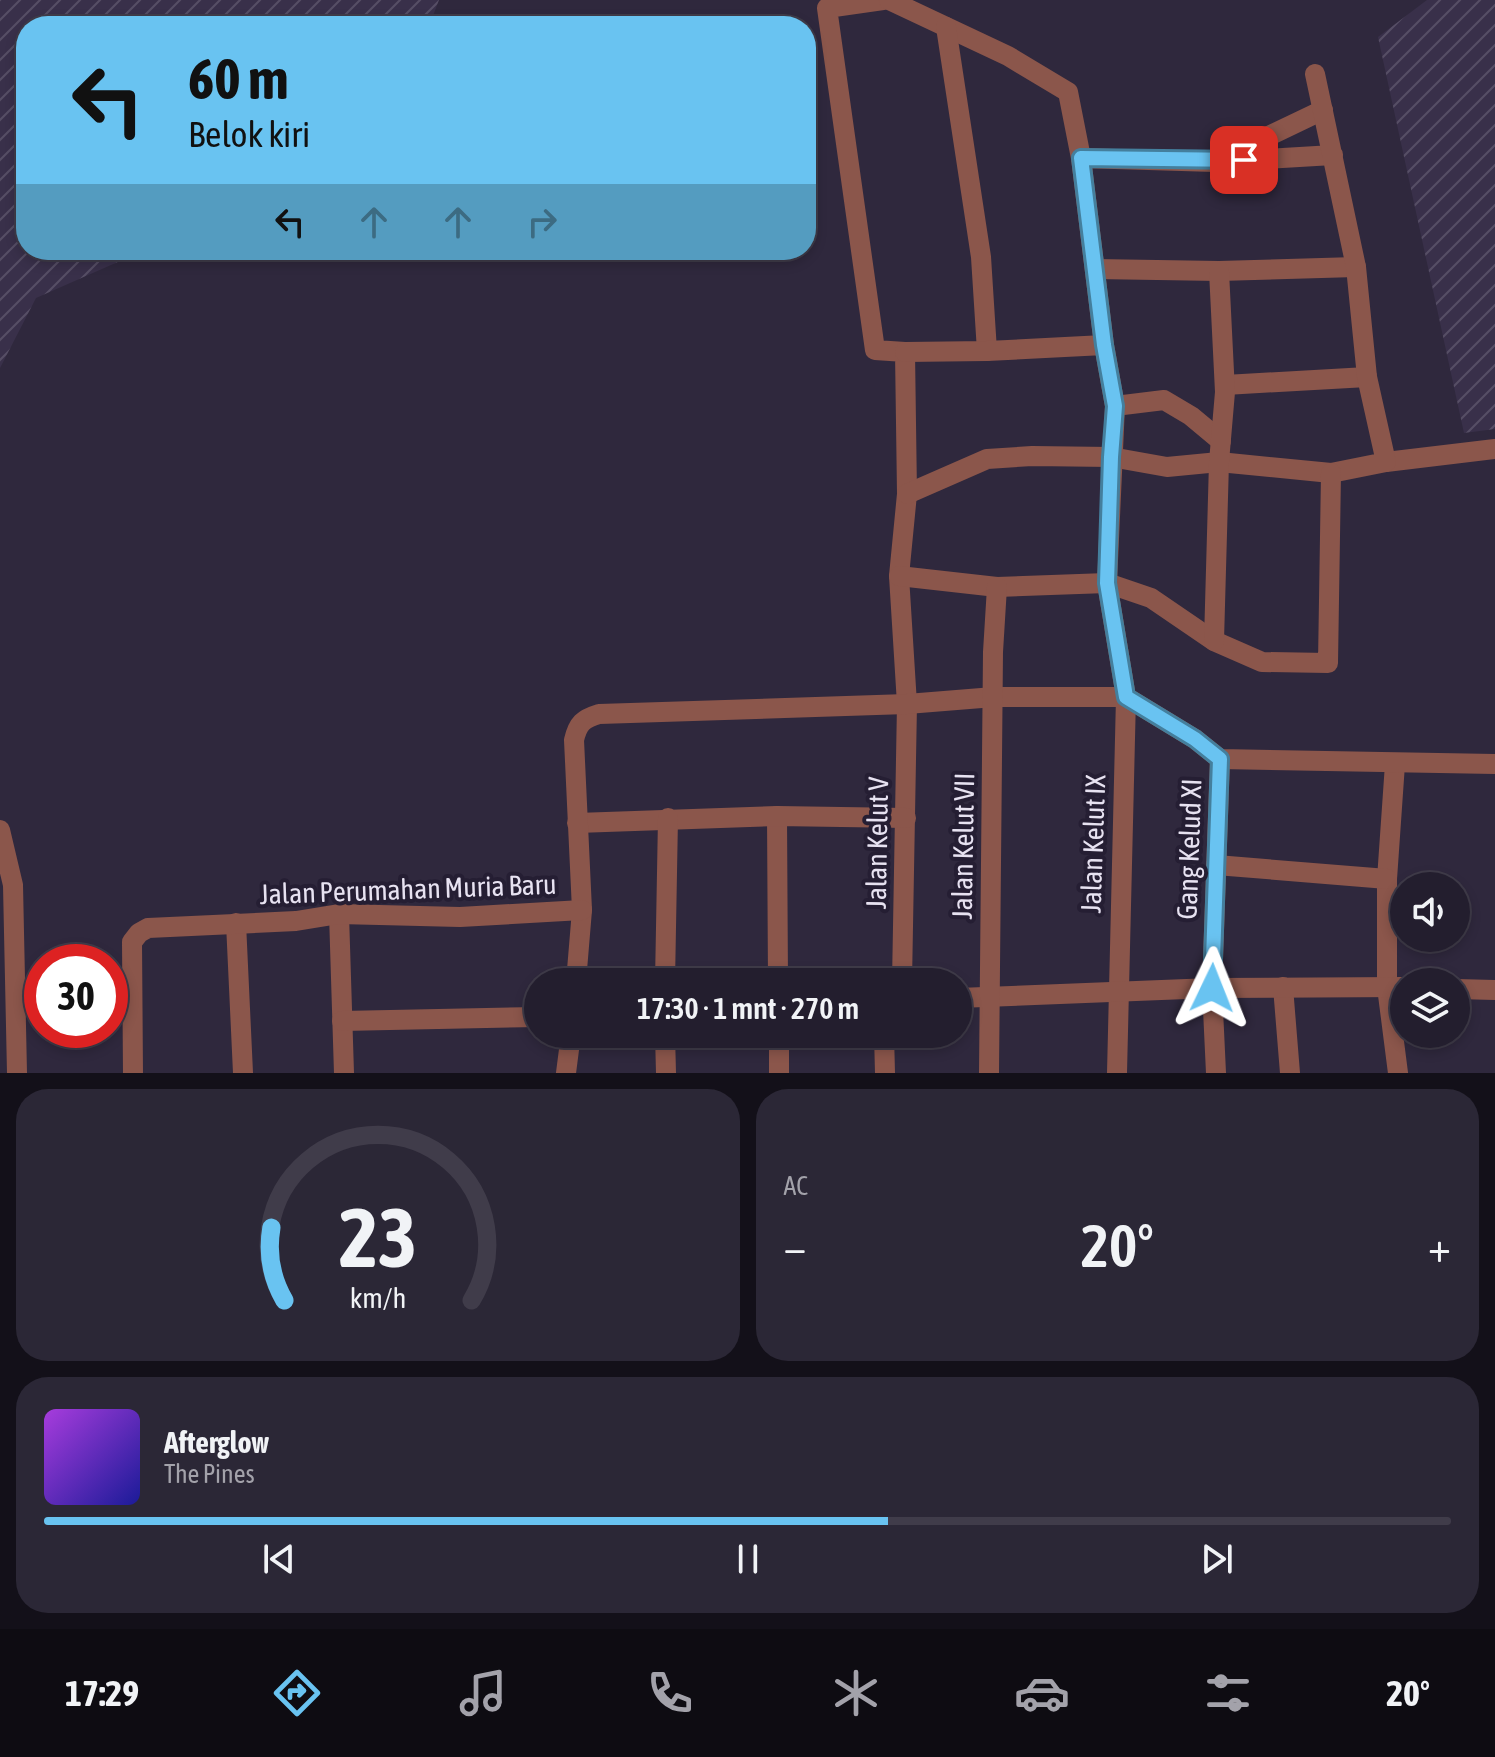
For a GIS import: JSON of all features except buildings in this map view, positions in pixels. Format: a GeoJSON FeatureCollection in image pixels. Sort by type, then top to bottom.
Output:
{"type":"FeatureCollection","features":[{"type":"Feature","properties":{"kind":"street"},"geometry":{"type":"LineString","coordinates":[[883,0],[827,8],[875,350],[987,351],[1104,345]]}},
{"type":"Feature","properties":{"kind":"street"},"geometry":{"type":"LineString","coordinates":[[889,0],[946,27],[981,257],[987,351]]}},
{"type":"Feature","properties":{"kind":"street","name":"Jalan Kelut IX"},"geometry":{"type":"LineString","coordinates":[[946,27],[1008,56],[1068,92],[1081,158],[1104,345],[1115,406],[1107,583],[1126,697],[1117,1073]]}},
{"type":"Feature","properties":{"kind":"street"},"geometry":{"type":"LineString","coordinates":[[1315,74],[1356,267],[1367,377],[1386,462]]}},
{"type":"Feature","properties":{"kind":"street"},"geometry":{"type":"LineString","coordinates":[[1215,162],[1323,110]]}},
{"type":"Feature","properties":{"kind":"street"},"geometry":{"type":"LineString","coordinates":[[1081,158],[1215,162],[1333,155]]}},
{"type":"Feature","properties":{"kind":"street"},"geometry":{"type":"LineString","coordinates":[[1095,269],[1219,271],[1356,267]]}},
{"type":"Feature","properties":{"kind":"street"},"geometry":{"type":"LineString","coordinates":[[1214,641],[1225,385],[1219,271]]}},
{"type":"Feature","properties":{"kind":"street","name":"Jalan Kelut V"},"geometry":{"type":"LineString","coordinates":[[902,968],[907,704],[899,576],[907,494],[905,352]]}},
{"type":"Feature","properties":{"kind":"street"},"geometry":{"type":"LineString","coordinates":[[1225,385],[1367,377]]}},
{"type":"Feature","properties":{"kind":"street"},"geometry":{"type":"LineString","coordinates":[[1115,406],[1164,400],[1191,416],[1220,452]]}},
{"type":"Feature","properties":{"kind":"street"},"geometry":{"type":"LineString","coordinates":[[907,494],[987,459],[1111,457],[1167,467],[1220,452],[1331,473],[1386,462],[1495,449]]}},
{"type":"Feature","properties":{"kind":"street"},"geometry":{"type":"LineString","coordinates":[[899,576],[997,587],[1107,583],[1151,598],[1214,641],[1262,662],[1328,663],[1331,473]]}},
{"type":"Feature","properties":{"kind":"street","name":"Jalan Kelut VII"},"geometry":{"type":"LineString","coordinates":[[989,1073],[997,587]]}},
{"type":"Feature","properties":{"kind":"street"},"geometry":{"type":"LineString","coordinates":[[577,968],[582,910],[574,740],[577,726],[584,719],[599,714],[907,704],[994,697],[1126,697],[1195,739],[1220,759],[1495,764]]}},
{"type":"Feature","properties":{"kind":"street","name":"Gang Kelud XI"},"geometry":{"type":"LineString","coordinates":[[1216,1073],[1212,988],[1220,759]]}},
{"type":"Feature","properties":{"kind":"street"},"geometry":{"type":"LineString","coordinates":[[1394,968],[1387,879],[1395,764]]}},
{"type":"Feature","properties":{"kind":"street"},"geometry":{"type":"LineString","coordinates":[[577,823],[777,816],[906,818]]}},
{"type":"Feature","properties":{"kind":"street"},"geometry":{"type":"LineString","coordinates":[[777,816],[778,968]]}},
{"type":"Feature","properties":{"kind":"street"},"geometry":{"type":"LineString","coordinates":[[665,968],[668,818]]}},
{"type":"Feature","properties":{"kind":"street"},"geometry":{"type":"LineString","coordinates":[[0,830],[13,885],[8,955],[17,1073]]}},
{"type":"Feature","properties":{"kind":"street"},"geometry":{"type":"LineString","coordinates":[[1216,865],[1387,879]]}},
{"type":"Feature","properties":{"kind":"street","name":"Jalan Perumahan Muria Baru"},"geometry":{"type":"LineString","coordinates":[[133,1073],[132,942],[148,928],[296,921],[339,914],[460,917],[582,910]]}},
{"type":"Feature","properties":{"kind":"street"},"geometry":{"type":"LineString","coordinates":[[339,914],[344,1073]]}},
{"type":"Feature","properties":{"kind":"street","name":"Jalan Perumahan Muria Baru"},"geometry":{"type":"LineString","coordinates":[[236,923],[243,1073]]}},
{"type":"Feature","properties":{"kind":"street"},"geometry":{"type":"LineString","coordinates":[[1283,987],[1290,1073]]}},
{"type":"Feature","properties":{"kind":"street"},"geometry":{"type":"LineString","coordinates":[[972,997],[1212,988],[1390,987]]}},
{"type":"Feature","properties":{"kind":"street"},"geometry":{"type":"LineString","coordinates":[[1470,989],[1495,990]]}},
{"type":"Feature","properties":{"kind":"street"},"geometry":{"type":"LineString","coordinates":[[342,1021],[524,1017]]}},
{"type":"Feature","properties":{"kind":"street"},"geometry":{"type":"LineString","coordinates":[[566,1073],[569,1048]]}},
{"type":"Feature","properties":{"kind":"street"},"geometry":{"type":"LineString","coordinates":[[665,1048],[666,1073]]}},
{"type":"Feature","properties":{"kind":"street"},"geometry":{"type":"LineString","coordinates":[[779,1048],[779,1073]]}},
{"type":"Feature","properties":{"kind":"street"},"geometry":{"type":"LineString","coordinates":[[884,1048],[885,1073]]}},
{"type":"Feature","properties":{"kind":"street"},"geometry":{"type":"LineString","coordinates":[[1397,1048],[1398,1073]]}},
{"type":"Feature","properties":{"kind":"shaded area"},"geometry":{"type":"Polygon","coordinates":[[[0,0],[439,0],[433,16],[16,16],[16,260],[122,260],[36,298],[0,368],[0,0]]]}},
{"type":"Feature","properties":{"kind":"shaded area"},"geometry":{"type":"Polygon","coordinates":[[[1427,0],[1495,0],[1495,429],[1464,433],[1378,37],[1427,0]]]}},
{"type":"Feature","properties":{"kind":"route"},"geometry":{"type":"LineString","coordinates":[[1212,988],[1220,759],[1195,739],[1126,697],[1107,583],[1115,406],[1104,345],[1081,158],[1244,160]]}}]}
